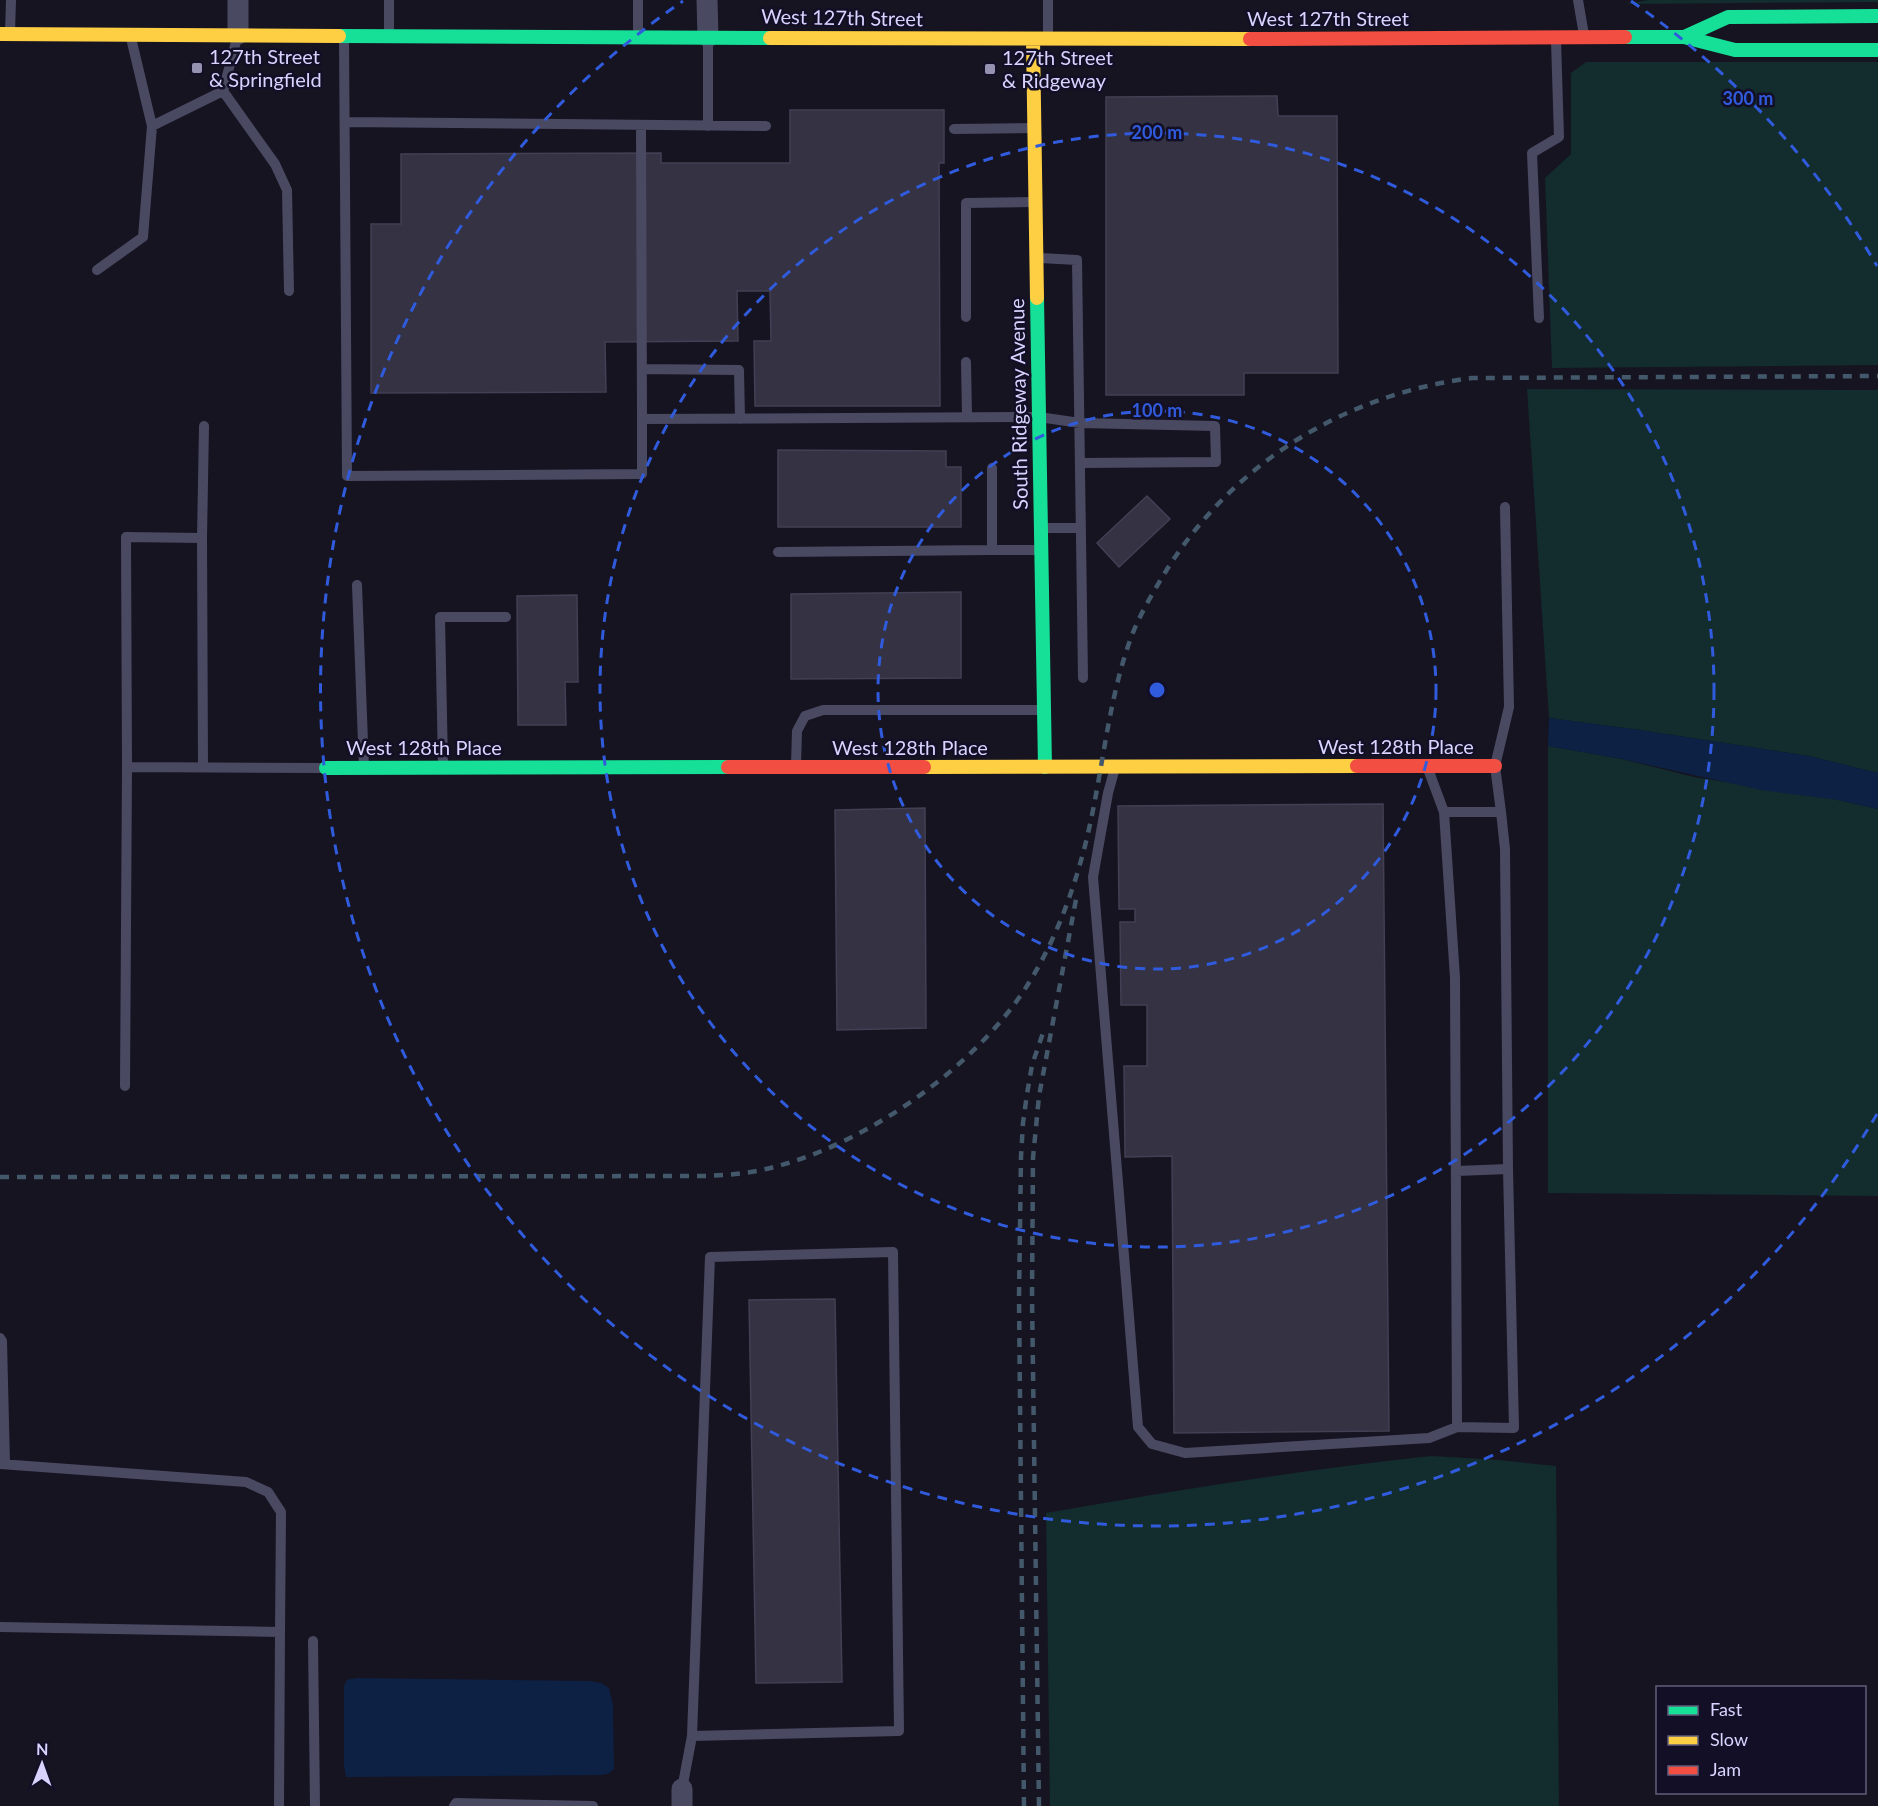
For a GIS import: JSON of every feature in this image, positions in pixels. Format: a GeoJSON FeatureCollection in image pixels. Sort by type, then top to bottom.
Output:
{"type":"FeatureCollection","features":[{"type":"Feature","properties":{"kind":"main road","name":"West 127th Street"},"geometry":{"type":"LineString","coordinates":[[1684,37],[1728,17],[1878,16]]}},
{"type":"Feature","properties":{"kind":"main road","name":"West 127th Street"},"geometry":{"type":"LineString","coordinates":[[5,34],[1033,40],[1684,37],[1735,50],[1878,50]]}},
{"type":"Feature","properties":{"kind":"main road","name":"South Ridgeway Avenue"},"geometry":{"type":"LineString","coordinates":[[1033,40],[1045,767]]}},
{"type":"Feature","properties":{"kind":"main road","name":"West 128th Place"},"geometry":{"type":"LineString","coordinates":[[326,768],[1495,766]]}},
{"type":"Feature","properties":{"kind":"street"},"geometry":{"type":"LineString","coordinates":[[238,0],[238,34]]}},
{"type":"Feature","properties":{"kind":"street"},"geometry":{"type":"LineString","coordinates":[[707,0],[708,37]]}},
{"type":"Feature","properties":{"kind":"lane"},"geometry":{"type":"LineString","coordinates":[[5,34],[11,0]]}},
{"type":"Feature","properties":{"kind":"lane"},"geometry":{"type":"LineString","coordinates":[[389,0],[389,35]]}},
{"type":"Feature","properties":{"kind":"lane"},"geometry":{"type":"LineString","coordinates":[[638,0],[638,36]]}},
{"type":"Feature","properties":{"kind":"lane"},"geometry":{"type":"LineString","coordinates":[[1048,0],[1048,40]]}},
{"type":"Feature","properties":{"kind":"lane"},"geometry":{"type":"LineString","coordinates":[[1578,0],[1584,37]]}},
{"type":"Feature","properties":{"kind":"lane"},"geometry":{"type":"LineString","coordinates":[[97,270],[143,237],[152,126],[130,34]]}},
{"type":"Feature","properties":{"kind":"lane"},"geometry":{"type":"LineString","coordinates":[[152,126],[223,91],[238,34]]}},
{"type":"Feature","properties":{"kind":"lane"},"geometry":{"type":"LineString","coordinates":[[344,35],[347,476],[642,474],[641,125]]}},
{"type":"Feature","properties":{"kind":"lane"},"geometry":{"type":"LineString","coordinates":[[708,37],[708,126]]}},
{"type":"Feature","properties":{"kind":"lane"},"geometry":{"type":"LineString","coordinates":[[1539,318],[1532,153],[1559,137],[1556,37]]}},
{"type":"Feature","properties":{"kind":"lane"},"geometry":{"type":"LineString","coordinates":[[223,91],[275,164],[287,190],[289,291]]}},
{"type":"Feature","properties":{"kind":"lane"},"geometry":{"type":"LineString","coordinates":[[346,122],[766,126]]}},
{"type":"Feature","properties":{"kind":"lane"},"geometry":{"type":"LineString","coordinates":[[954,129],[1034,128]]}},
{"type":"Feature","properties":{"kind":"lane"},"geometry":{"type":"LineString","coordinates":[[966,317],[966,203],[1036,202]]}},
{"type":"Feature","properties":{"kind":"lane"},"geometry":{"type":"LineString","coordinates":[[1036,258],[1077,260],[1083,678]]}},
{"type":"Feature","properties":{"kind":"lane"},"geometry":{"type":"LineString","coordinates":[[966,362],[967,417]]}},
{"type":"Feature","properties":{"kind":"lane"},"geometry":{"type":"LineString","coordinates":[[642,369],[739,370],[740,418]]}},
{"type":"Feature","properties":{"kind":"lane"},"geometry":{"type":"LineString","coordinates":[[642,419],[1039,417],[1080,423],[1215,426],[1216,462],[1080,464]]}},
{"type":"Feature","properties":{"kind":"lane"},"geometry":{"type":"LineString","coordinates":[[203,767],[204,426]]}},
{"type":"Feature","properties":{"kind":"lane"},"geometry":{"type":"LineString","coordinates":[[992,468],[992,549]]}},
{"type":"Feature","properties":{"kind":"lane"},"geometry":{"type":"LineString","coordinates":[[1115,767],[1108,793],[1093,878],[1138,1427],[1152,1444],[1185,1453],[1429,1438],[1456,1427],[1514,1428],[1508,1169],[1505,849],[1495,766],[1509,707],[1505,507]]}},
{"type":"Feature","properties":{"kind":"lane"},"geometry":{"type":"LineString","coordinates":[[1041,528],[1081,528]]}},
{"type":"Feature","properties":{"kind":"lane"},"geometry":{"type":"LineString","coordinates":[[125,1086],[126,537],[202,538]]}},
{"type":"Feature","properties":{"kind":"lane"},"geometry":{"type":"LineString","coordinates":[[778,552],[1041,550]]}},
{"type":"Feature","properties":{"kind":"lane"},"geometry":{"type":"LineString","coordinates":[[357,585],[364,768]]}},
{"type":"Feature","properties":{"kind":"lane"},"geometry":{"type":"LineString","coordinates":[[443,768],[440,617],[506,616]]}},
{"type":"Feature","properties":{"kind":"lane"},"geometry":{"type":"LineString","coordinates":[[795,768],[797,731],[805,716],[824,710],[1044,710]]}},
{"type":"Feature","properties":{"kind":"lane"},"geometry":{"type":"LineString","coordinates":[[1426,766],[1444,812],[1455,978],[1456,1427]]}},
{"type":"Feature","properties":{"kind":"lane"},"geometry":{"type":"LineString","coordinates":[[127,767],[326,768]]}},
{"type":"Feature","properties":{"kind":"lane"},"geometry":{"type":"LineString","coordinates":[[1444,812],[1501,812]]}},
{"type":"Feature","properties":{"kind":"lane"},"geometry":{"type":"LineString","coordinates":[[1457,1171],[1508,1169]]}},
{"type":"Feature","properties":{"kind":"lane"},"geometry":{"type":"LineString","coordinates":[[682,1798],[692,1736],[710,1257],[893,1252],[899,1731],[692,1736]]}},
{"type":"Feature","properties":{"kind":"lane"},"geometry":{"type":"LineString","coordinates":[[0,1338],[2,1341],[2,1464],[246,1482],[268,1492],[281,1512],[279,1806]]}},
{"type":"Feature","properties":{"kind":"lane"},"geometry":{"type":"LineString","coordinates":[[0,1627],[280,1632]]}},
{"type":"Feature","properties":{"kind":"lane"},"geometry":{"type":"LineString","coordinates":[[313,1641],[315,1806]]}},
{"type":"Feature","properties":{"kind":"lane"},"geometry":{"type":"LineString","coordinates":[[454,1806],[456,1803],[468,1803],[593,1806]]}},
{"type":"Feature","properties":{"kind":"green space"},"geometry":{"type":"Polygon","coordinates":[[[1649,0],[1878,0],[1878,2],[1625,4],[1649,0]]]}},
{"type":"Feature","properties":{"kind":"green space"},"geometry":{"type":"Polygon","coordinates":[[[1586,62],[1878,62],[1878,365],[1552,368],[1545,178],[1571,154],[1571,73],[1586,62]]]}},
{"type":"Feature","properties":{"kind":"green space"},"geometry":{"type":"Polygon","coordinates":[[[1527,389],[1878,390],[1878,773],[1809,756],[1549,718],[1527,389]]]}},
{"type":"Feature","properties":{"kind":"green space"},"geometry":{"type":"Polygon","coordinates":[[[1548,746],[1622,759],[1694,777],[1838,800],[1878,809],[1878,1196],[1548,1193],[1548,746]]]}},
{"type":"Feature","properties":{"kind":"green space"},"geometry":{"type":"Polygon","coordinates":[[[1431,1456],[1556,1466],[1559,1806],[1050,1806],[1046,1513],[1238,1481],[1431,1456]]]}},
{"type":"Feature","properties":{"kind":"water"},"geometry":{"type":"Polygon","coordinates":[[[1549,718],[1809,756],[1878,773],[1878,809],[1838,800],[1761,790],[1622,759],[1548,746],[1549,718]]]}},
{"type":"Feature","properties":{"kind":"water"},"geometry":{"type":"Polygon","coordinates":[[[356,1678],[601,1683],[609,1688],[613,1705],[614,1769],[608,1774],[600,1775],[346,1777],[344,1686],[347,1680],[356,1678]]]}},
{"type":"Feature","properties":{"kind":"building"},"geometry":{"type":"Polygon","coordinates":[[[1277,96],[1278,116],[1337,116],[1338,373],[1244,373],[1244,395],[1106,395],[1106,97],[1277,96]]]}},
{"type":"Feature","properties":{"kind":"building"},"geometry":{"type":"Polygon","coordinates":[[[790,110],[944,110],[944,163],[939,163],[940,406],[755,406],[754,341],[771,341],[770,291],[737,291],[738,341],[605,342],[606,392],[371,393],[371,224],[401,224],[401,154],[661,153],[661,163],[790,163],[790,110]]]}},
{"type":"Feature","properties":{"kind":"building"},"geometry":{"type":"Polygon","coordinates":[[[778,450],[946,451],[946,467],[961,467],[961,527],[778,527],[778,450]]]}},
{"type":"Feature","properties":{"kind":"building"},"geometry":{"type":"Polygon","coordinates":[[[1147,496],[1170,519],[1119,567],[1097,543],[1147,496]]]}},
{"type":"Feature","properties":{"kind":"building"},"geometry":{"type":"Polygon","coordinates":[[[961,592],[961,678],[791,679],[791,594],[961,592]]]}},
{"type":"Feature","properties":{"kind":"building"},"geometry":{"type":"Polygon","coordinates":[[[577,595],[578,682],[565,682],[566,725],[518,725],[517,596],[577,595]]]}},
{"type":"Feature","properties":{"kind":"building"},"geometry":{"type":"Polygon","coordinates":[[[1383,804],[1389,1431],[1174,1433],[1172,1156],[1125,1157],[1124,1066],[1147,1066],[1147,1005],[1121,1005],[1120,922],[1135,922],[1135,909],[1119,909],[1118,806],[1383,804]]]}},
{"type":"Feature","properties":{"kind":"building"},"geometry":{"type":"Polygon","coordinates":[[[925,808],[926,1028],[837,1030],[835,810],[925,808]]]}},
{"type":"Feature","properties":{"kind":"building"},"geometry":{"type":"Polygon","coordinates":[[[835,1299],[842,1682],[756,1683],[749,1300],[835,1299]]]}},
{"type":"Feature","properties":{"kind":"railway"},"geometry":{"type":"LineString","coordinates":[[0,1177],[706,1176],[766,1169],[835,1145],[903,1107],[964,1060],[1013,1006],[1035,973],[1061,920],[1074,882],[1094,807],[1109,719],[1132,635],[1166,571],[1194,532],[1225,497],[1259,466],[1297,440],[1338,417],[1425,386],[1472,378],[1878,376]]}},
{"type":"Feature","properties":{"kind":"railway"},"geometry":{"type":"LineString","coordinates":[[1039,1806],[1032,1297],[1033,1158],[1039,1096],[1077,894]]}},
{"type":"Feature","properties":{"kind":"railway"},"geometry":{"type":"LineString","coordinates":[[1024,1806],[1019,1298],[1021,1157],[1023,1123],[1032,1065],[1045,1027]]}},
{"type":"Feature","properties":{"kind":"traffic: fast"},"geometry":{"type":"LineString","coordinates":[[1684,37],[1728,17],[1878,16]]}},
{"type":"Feature","properties":{"kind":"traffic: fast"},"geometry":{"type":"LineString","coordinates":[[339,36],[770,38]]}},
{"type":"Feature","properties":{"kind":"traffic: fast"},"geometry":{"type":"LineString","coordinates":[[1625,37],[1684,37],[1735,50],[1878,50]]}},
{"type":"Feature","properties":{"kind":"traffic: fast"},"geometry":{"type":"LineString","coordinates":[[1037,298],[1045,767]]}},
{"type":"Feature","properties":{"kind":"traffic: fast"},"geometry":{"type":"LineString","coordinates":[[326,768],[728,767]]}},
{"type":"Feature","properties":{"kind":"traffic: slow"},"geometry":{"type":"LineString","coordinates":[[0,34],[339,36]]}},
{"type":"Feature","properties":{"kind":"traffic: slow"},"geometry":{"type":"LineString","coordinates":[[770,38],[1250,39]]}},
{"type":"Feature","properties":{"kind":"traffic: slow"},"geometry":{"type":"LineString","coordinates":[[1033,40],[1037,298]]}},
{"type":"Feature","properties":{"kind":"traffic: slow"},"geometry":{"type":"LineString","coordinates":[[924,767],[1357,766]]}},
{"type":"Feature","properties":{"kind":"traffic: jam"},"geometry":{"type":"LineString","coordinates":[[1250,39],[1625,37]]}},
{"type":"Feature","properties":{"kind":"traffic: jam"},"geometry":{"type":"LineString","coordinates":[[1357,766],[1495,766]]}},
{"type":"Feature","properties":{"kind":"traffic: jam"},"geometry":{"type":"LineString","coordinates":[[728,767],[924,767]]}},
{"type":"Feature","properties":{"kind":"place","name":"127th Street & Springfield"},"geometry":{"type":"Point","coordinates":[197,68]}},
{"type":"Feature","properties":{"kind":"place","name":"127th Street & Ridgeway"},"geometry":{"type":"Point","coordinates":[990,69]}}]}
